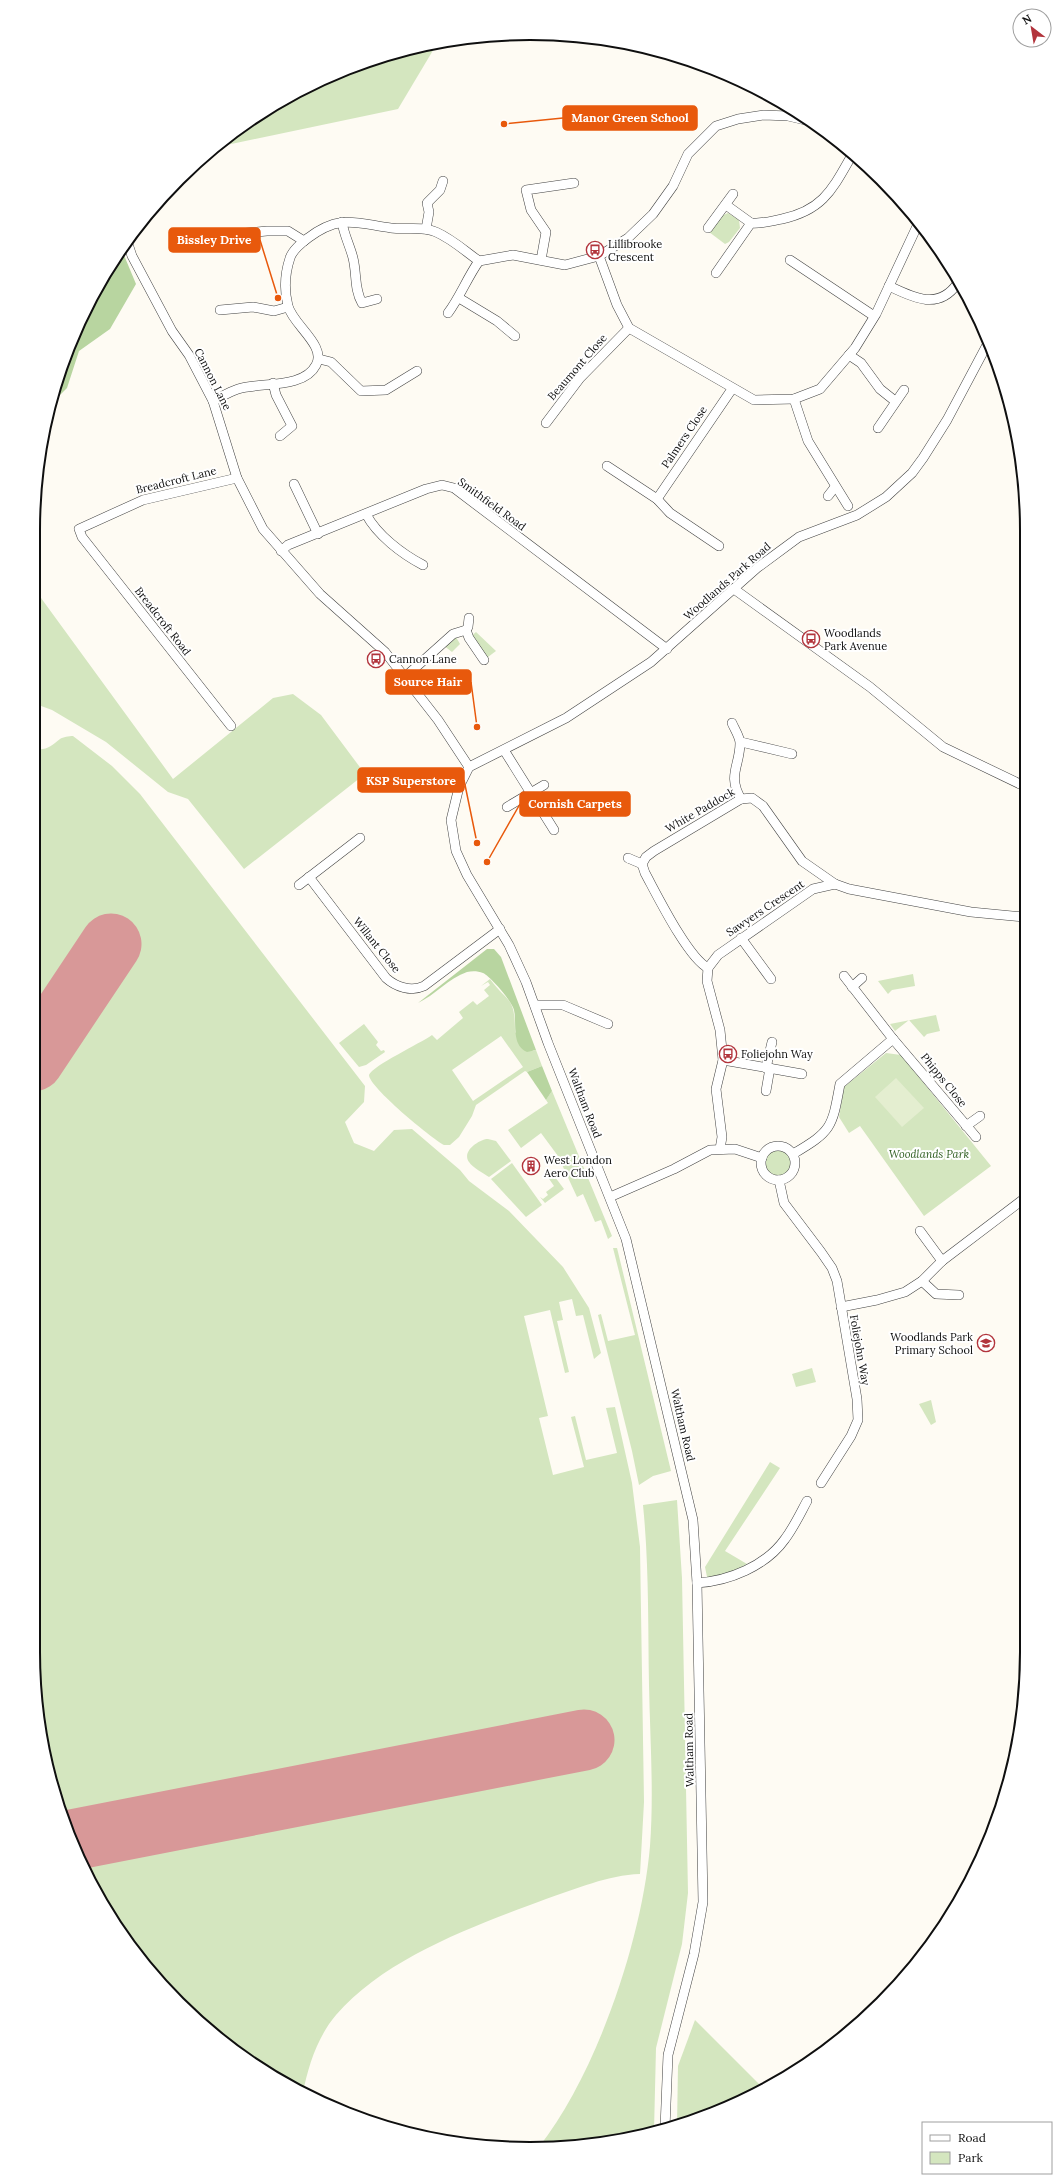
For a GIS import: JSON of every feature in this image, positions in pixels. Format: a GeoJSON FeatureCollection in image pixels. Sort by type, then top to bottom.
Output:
{"type":"FeatureCollection","features":[{"type":"Feature","properties":{"kind":"street"},"geometry":{"type":"LineString","coordinates":[[448,313],[459,298],[466,280],[479,261],[513,255],[565,265],[599,256],[628,238],[653,214],[673,186],[688,154],[716,126],[738,119],[764,115],[793,117]]}},
{"type":"Feature","properties":{"kind":"street"},"geometry":{"type":"LineString","coordinates":[[726,205],[751,223],[760,224],[800,215],[816,206],[833,188],[850,159]]}},
{"type":"Feature","properties":{"kind":"street"},"geometry":{"type":"LineString","coordinates":[[426,229],[429,212],[427,203],[440,190],[443,181]]}},
{"type":"Feature","properties":{"kind":"street"},"geometry":{"type":"LineString","coordinates":[[541,260],[546,232],[531,210],[526,190],[574,183]]}},
{"type":"Feature","properties":{"kind":"street"},"geometry":{"type":"LineString","coordinates":[[708,228],[733,194]]}},
{"type":"Feature","properties":{"kind":"street"},"geometry":{"type":"LineString","coordinates":[[342,222],[344,236],[353,258],[356,293],[362,303],[378,299]]}},
{"type":"Feature","properties":{"kind":"street"},"geometry":{"type":"LineString","coordinates":[[213,401],[238,389],[273,383],[294,382],[316,367],[319,358],[317,346],[302,331],[288,307],[285,280],[290,256],[304,240],[324,226],[342,222],[361,222],[392,228],[426,229],[459,245],[479,261]]}},
{"type":"Feature","properties":{"kind":"street"},"geometry":{"type":"LineString","coordinates":[[716,273],[751,223]]}},
{"type":"Feature","properties":{"kind":"street"},"geometry":{"type":"LineString","coordinates":[[599,256],[617,305],[629,328],[699,367],[732,389],[754,400],[794,399],[820,388],[849,355],[874,316],[916,228]]}},
{"type":"Feature","properties":{"kind":"street"},"geometry":{"type":"LineString","coordinates":[[194,245],[214,236],[267,231],[288,231],[304,240]]}},
{"type":"Feature","properties":{"kind":"street","name":"Cannon Lane"},"geometry":{"type":"LineString","coordinates":[[130,249],[132,256],[172,331],[189,355],[213,401],[237,478],[263,529],[320,594],[385,652],[438,720],[469,767]]}},
{"type":"Feature","properties":{"kind":"street"},"geometry":{"type":"LineString","coordinates":[[790,260],[874,316]]}},
{"type":"Feature","properties":{"kind":"street"},"geometry":{"type":"LineString","coordinates":[[889,286],[915,298],[934,300],[952,292],[955,287]]}},
{"type":"Feature","properties":{"kind":"street"},"geometry":{"type":"LineString","coordinates":[[459,298],[498,321],[515,336]]}},
{"type":"Feature","properties":{"kind":"street"},"geometry":{"type":"LineString","coordinates":[[220,310],[253,307],[274,311],[288,307]]}},
{"type":"Feature","properties":{"kind":"street","name":"Beaumont Close"},"geometry":{"type":"LineString","coordinates":[[546,423],[580,378],[629,328]]}},
{"type":"Feature","properties":{"kind":"street","name":"Woodlands Park Road"},"geometry":{"type":"LineString","coordinates":[[469,767],[566,718],[667,649],[778,551],[799,537],[856,515],[886,497],[902,483],[924,458],[947,420],[985,348]]}},
{"type":"Feature","properties":{"kind":"street"},"geometry":{"type":"LineString","coordinates":[[849,355],[861,363],[880,389],[895,401]]}},
{"type":"Feature","properties":{"kind":"street"},"geometry":{"type":"LineString","coordinates":[[319,358],[331,362],[361,392],[386,390],[416,371]]}},
{"type":"Feature","properties":{"kind":"street"},"geometry":{"type":"LineString","coordinates":[[273,383],[276,395],[292,426],[280,436]]}},
{"type":"Feature","properties":{"kind":"street","name":"Palmers Close"},"geometry":{"type":"LineString","coordinates":[[657,499],[732,389]]}},
{"type":"Feature","properties":{"kind":"street"},"geometry":{"type":"LineString","coordinates":[[878,428],[895,401],[904,390]]}},
{"type":"Feature","properties":{"kind":"street"},"geometry":{"type":"LineString","coordinates":[[794,399],[808,441],[848,506]]}},
{"type":"Feature","properties":{"kind":"street"},"geometry":{"type":"LineString","coordinates":[[607,466],[657,499],[670,513],[719,546]]}},
{"type":"Feature","properties":{"kind":"street","name":"Breadcroft Lane"},"geometry":{"type":"LineString","coordinates":[[79,529],[143,500],[237,478]]}},
{"type":"Feature","properties":{"kind":"street"},"geometry":{"type":"LineString","coordinates":[[294,484],[318,534]]}},
{"type":"Feature","properties":{"kind":"street","name":"Smithfield Road"},"geometry":{"type":"LineString","coordinates":[[281,551],[288,545],[426,489],[442,485],[454,488],[667,649]]}},
{"type":"Feature","properties":{"kind":"street"},"geometry":{"type":"LineString","coordinates":[[828,496],[835,487]]}},
{"type":"Feature","properties":{"kind":"street"},"geometry":{"type":"LineString","coordinates":[[366,514],[371,523],[407,557],[423,565]]}},
{"type":"Feature","properties":{"kind":"street","name":"Breadcroft Road"},"geometry":{"type":"LineString","coordinates":[[79,529],[82,537],[231,726]]}},
{"type":"Feature","properties":{"kind":"street"},"geometry":{"type":"LineString","coordinates":[[734,589],[870,687],[943,747],[1020,784]]}},
{"type":"Feature","properties":{"kind":"street"},"geometry":{"type":"LineString","coordinates":[[469,618],[468,627],[466,630],[468,638],[484,660]]}},
{"type":"Feature","properties":{"kind":"street"},"geometry":{"type":"LineString","coordinates":[[405,677],[453,634],[466,630]]}},
{"type":"Feature","properties":{"kind":"street"},"geometry":{"type":"LineString","coordinates":[[732,723],[740,742],[735,763],[735,788],[741,799]]}},
{"type":"Feature","properties":{"kind":"street"},"geometry":{"type":"LineString","coordinates":[[740,742],[792,754]]}},
{"type":"Feature","properties":{"kind":"street"},"geometry":{"type":"LineString","coordinates":[[504,750],[554,830]]}},
{"type":"Feature","properties":{"kind":"street","name":"Waltham Road"},"geometry":{"type":"LineString","coordinates":[[469,767],[459,787],[451,820],[456,851],[467,875],[500,929],[535,1005],[556,1063],[626,1239],[693,1520],[697,1583],[703,1902],[694,1954],[668,2055],[665,2123]]}},
{"type":"Feature","properties":{"kind":"street"},"geometry":{"type":"LineString","coordinates":[[507,807],[544,785]]}},
{"type":"Feature","properties":{"kind":"street","name":"White Paddock"},"geometry":{"type":"LineString","coordinates":[[642,864],[646,857],[654,851],[741,799],[752,798],[758,801],[802,861],[835,884]]}},
{"type":"Feature","properties":{"kind":"street"},"geometry":{"type":"LineString","coordinates":[[300,885],[360,838]]}},
{"type":"Feature","properties":{"kind":"street"},"geometry":{"type":"LineString","coordinates":[[628,858],[642,864],[645,873],[687,944],[701,965],[708,968],[710,995],[720,1030],[723,1060],[716,1089],[722,1137],[720,1149]]}},
{"type":"Feature","properties":{"kind":"street"},"geometry":{"type":"LineString","coordinates":[[813,889],[815,880],[814,870]]}},
{"type":"Feature","properties":{"kind":"street","name":"Willant Close"},"geometry":{"type":"LineString","coordinates":[[309,877],[386,978],[394,984],[404,988],[415,989],[424,986],[500,929]]}},
{"type":"Feature","properties":{"kind":"street"},"geometry":{"type":"LineString","coordinates":[[835,884],[849,889],[971,912],[1020,917]]}},
{"type":"Feature","properties":{"kind":"street","name":"Sawyers Crescent"},"geometry":{"type":"LineString","coordinates":[[708,968],[718,955],[813,889],[835,884]]}},
{"type":"Feature","properties":{"kind":"street"},"geometry":{"type":"LineString","coordinates":[[741,938],[771,979]]}},
{"type":"Feature","properties":{"kind":"street","name":"Phipps Close"},"geometry":{"type":"LineString","coordinates":[[844,976],[893,1039],[976,1137]]}},
{"type":"Feature","properties":{"kind":"street"},"geometry":{"type":"LineString","coordinates":[[852,987],[862,978]]}},
{"type":"Feature","properties":{"kind":"street"},"geometry":{"type":"LineString","coordinates":[[535,1005],[563,1005],[608,1024]]}},
{"type":"Feature","properties":{"kind":"street"},"geometry":{"type":"LineString","coordinates":[[792,1154],[827,1131],[835,1113],[840,1084],[893,1039]]}},
{"type":"Feature","properties":{"kind":"street"},"geometry":{"type":"LineString","coordinates":[[766,1091],[772,1042]]}},
{"type":"Feature","properties":{"kind":"street"},"geometry":{"type":"LineString","coordinates":[[723,1060],[802,1074]]}},
{"type":"Feature","properties":{"kind":"street"},"geometry":{"type":"LineString","coordinates":[[966,1126],[980,1116]]}},
{"type":"Feature","properties":{"kind":"street"},"geometry":{"type":"LineString","coordinates":[[779,1146],[789,1150],[795,1160],[793,1171],[785,1179],[774,1180],[765,1174],[762,1169],[762,1158],[768,1149],[779,1146]]}},
{"type":"Feature","properties":{"kind":"street"},"geometry":{"type":"LineString","coordinates":[[610,1197],[674,1169],[710,1150],[736,1150],[762,1158]]}},
{"type":"Feature","properties":{"kind":"street","name":"Foliejohn Way"},"geometry":{"type":"LineString","coordinates":[[779,1180],[784,1203],[832,1268],[837,1281],[857,1399],[858,1420],[851,1436],[821,1483]]}},
{"type":"Feature","properties":{"kind":"street"},"geometry":{"type":"LineString","coordinates":[[841,1306],[905,1292],[922,1281],[942,1261],[1020,1202]]}},
{"type":"Feature","properties":{"kind":"street"},"geometry":{"type":"LineString","coordinates":[[920,1231],[942,1261]]}},
{"type":"Feature","properties":{"kind":"street"},"geometry":{"type":"LineString","coordinates":[[922,1281],[936,1294],[959,1295]]}},
{"type":"Feature","properties":{"kind":"street"},"geometry":{"type":"LineString","coordinates":[[697,1583],[714,1582],[737,1575],[763,1559],[785,1540],[808,1501]]}},
{"type":"Feature","properties":{"kind":"green space"},"geometry":{"type":"Polygon","coordinates":[[[434,49],[398,109],[227,145],[285,106],[342,77],[372,66],[434,49]]]}},
{"type":"Feature","properties":{"kind":"green space"},"geometry":{"type":"Polygon","coordinates":[[[728,213],[739,220],[740,228],[729,242],[725,244],[709,232],[721,216],[728,213]]]}},
{"type":"Feature","properties":{"kind":"green space"},"geometry":{"type":"Polygon","coordinates":[[[124,256],[136,284],[110,329],[79,351],[67,388],[59,396],[77,342],[106,285],[124,256]]]}},
{"type":"Feature","properties":{"kind":"green space"},"geometry":{"type":"Polygon","coordinates":[[[40,597],[173,779],[273,698],[293,694],[321,715],[365,774],[244,869],[188,799],[168,792],[106,742],[52,710],[40,706],[40,597]]]}},
{"type":"Feature","properties":{"kind":"green space"},"geometry":{"type":"Polygon","coordinates":[[[476,632],[496,651],[484,660],[469,638],[476,632]]]}},
{"type":"Feature","properties":{"kind":"green space"},"geometry":{"type":"Polygon","coordinates":[[[456,637],[460,644],[452,652],[443,645],[456,637]]]}},
{"type":"Feature","properties":{"kind":"green space"},"geometry":{"type":"Polygon","coordinates":[[[73,736],[112,766],[140,794],[365,1086],[364,1102],[345,1122],[354,1143],[374,1151],[394,1130],[412,1129],[460,1170],[469,1181],[509,1211],[563,1267],[589,1308],[601,1353],[594,1359],[583,1315],[576,1316],[572,1299],[559,1302],[563,1320],[557,1321],[569,1372],[565,1373],[550,1310],[524,1316],[548,1416],[539,1418],[553,1475],[584,1467],[571,1417],[575,1416],[586,1460],[617,1453],[606,1408],[615,1407],[632,1483],[640,1547],[644,1802],[640,1874],[616,1877],[592,1883],[491,1920],[434,1945],[380,1976],[357,1994],[330,2023],[319,2042],[305,2086],[285,2076],[232,2041],[184,1998],[141,1950],[106,1897],[77,1840],[66,1810],[49,1748],[41,1684],[40,1652],[40,749],[51,746],[61,738],[73,736]]]}},
{"type":"Feature","properties":{"kind":"green space"},"geometry":{"type":"Polygon","coordinates":[[[487,949],[494,949],[501,957],[536,1050],[527,1052],[522,1049],[517,1039],[515,1015],[512,1006],[500,989],[483,973],[471,971],[460,975],[418,1003],[487,949]]]}},
{"type":"Feature","properties":{"kind":"green space"},"geometry":{"type":"Polygon","coordinates":[[[913,974],[915,986],[892,990],[888,994],[878,981],[913,974]]]}},
{"type":"Feature","properties":{"kind":"green space"},"geometry":{"type":"Polygon","coordinates":[[[490,979],[509,1001],[514,1012],[515,1032],[533,1051],[536,1050],[542,1066],[527,1072],[525,1071],[476,1105],[472,1116],[459,1137],[450,1145],[444,1145],[427,1133],[389,1101],[372,1081],[369,1075],[387,1060],[432,1035],[437,1040],[463,1018],[459,1012],[473,1001],[477,1005],[489,996],[484,990],[490,985],[488,982],[481,986],[490,979]],[[501,1036],[452,1070],[473,1101],[523,1067],[501,1036]]]}},
{"type":"Feature","properties":{"kind":"green space"},"geometry":{"type":"Polygon","coordinates":[[[936,1015],[940,1031],[927,1034],[924,1037],[909,1020],[936,1015]]]}},
{"type":"Feature","properties":{"kind":"green space"},"geometry":{"type":"Polygon","coordinates":[[[909,1020],[895,1031],[890,1024],[909,1020]]]}},
{"type":"Feature","properties":{"kind":"green space"},"geometry":{"type":"Polygon","coordinates":[[[364,1024],[378,1042],[376,1045],[381,1051],[384,1050],[385,1052],[366,1065],[359,1067],[339,1043],[364,1024]]]}},
{"type":"Feature","properties":{"kind":"green space","name":"Woodlands Park"},"geometry":{"type":"Polygon","coordinates":[[[886,1053],[901,1055],[991,1166],[924,1216],[860,1126],[849,1133],[839,1117],[844,1087],[886,1053]]]}},
{"type":"Feature","properties":{"kind":"green space"},"geometry":{"type":"Polygon","coordinates":[[[542,1066],[552,1091],[546,1100],[527,1072],[542,1066]]]}},
{"type":"Feature","properties":{"kind":"green space"},"geometry":{"type":"Polygon","coordinates":[[[896,1078],[924,1108],[902,1127],[875,1097],[896,1078]]]}},
{"type":"Feature","properties":{"kind":"green space"},"geometry":{"type":"Polygon","coordinates":[[[552,1091],[612,1236],[608,1239],[601,1220],[595,1222],[583,1194],[577,1197],[558,1156],[541,1133],[521,1148],[508,1130],[548,1103],[546,1100],[552,1091]]]}},
{"type":"Feature","properties":{"kind":"green space"},"geometry":{"type":"Polygon","coordinates":[[[488,1139],[496,1141],[511,1161],[489,1177],[473,1166],[467,1158],[467,1154],[472,1146],[488,1139]]]}},
{"type":"Feature","properties":{"kind":"green space"},"geometry":{"type":"Polygon","coordinates":[[[778,1150],[787,1154],[791,1163],[787,1172],[778,1176],[769,1172],[765,1163],[769,1154],[778,1150]]]}},
{"type":"Feature","properties":{"kind":"green space"},"geometry":{"type":"Polygon","coordinates":[[[512,1163],[542,1205],[526,1217],[491,1179],[512,1163]]]}},
{"type":"Feature","properties":{"kind":"green space"},"geometry":{"type":"Polygon","coordinates":[[[549,1169],[564,1189],[545,1203],[540,1197],[543,1199],[548,1195],[546,1192],[554,1186],[545,1173],[549,1169]]]}},
{"type":"Feature","properties":{"kind":"green space"},"geometry":{"type":"Polygon","coordinates":[[[613,1248],[617,1248],[671,1471],[653,1476],[639,1485],[598,1315],[601,1314],[608,1341],[635,1335],[613,1248]]]}},
{"type":"Feature","properties":{"kind":"green space"},"geometry":{"type":"Polygon","coordinates":[[[812,1368],[816,1382],[796,1387],[792,1374],[812,1368]]]}},
{"type":"Feature","properties":{"kind":"green space"},"geometry":{"type":"Polygon","coordinates":[[[931,1400],[936,1422],[931,1425],[919,1404],[931,1400]]]}},
{"type":"Feature","properties":{"kind":"green space"},"geometry":{"type":"Polygon","coordinates":[[[770,1462],[780,1468],[725,1551],[747,1564],[728,1573],[707,1577],[705,1567],[770,1462]]]}},
{"type":"Feature","properties":{"kind":"green space"},"geometry":{"type":"Polygon","coordinates":[[[677,1500],[682,1578],[688,1893],[682,1944],[656,2048],[654,2126],[626,2133],[594,2138],[543,2142],[560,2117],[580,2082],[598,2044],[627,1963],[645,1883],[650,1846],[652,1806],[647,1572],[643,1505],[677,1500]]]}},
{"type":"Feature","properties":{"kind":"green space"},"geometry":{"type":"Polygon","coordinates":[[[695,2020],[759,2084],[718,2105],[677,2119],[678,2066],[695,2020]]]}},
{"type":"Feature","properties":{"kind":"runway"},"geometry":{"type":"LineString","coordinates":[[40,1050],[111,944]]}},
{"type":"Feature","properties":{"kind":"runway"},"geometry":{"type":"LineString","coordinates":[[77,1839],[584,1740]]}},
{"type":"Feature","properties":{"kind":"place","name":"Manor Green School"},"geometry":{"type":"Point","coordinates":[504,124]}},
{"type":"Feature","properties":{"kind":"place","name":"Lillibrooke Crescent"},"geometry":{"type":"Point","coordinates":[595,250]}},
{"type":"Feature","properties":{"kind":"place","name":"Bissley Drive"},"geometry":{"type":"Point","coordinates":[278,298]}},
{"type":"Feature","properties":{"kind":"place","name":"Woodlands Park Avenue"},"geometry":{"type":"Point","coordinates":[811,639]}},
{"type":"Feature","properties":{"kind":"place","name":"Cannon Lane"},"geometry":{"type":"Point","coordinates":[376,659]}},
{"type":"Feature","properties":{"kind":"place","name":"Source Hair"},"geometry":{"type":"Point","coordinates":[477,727]}},
{"type":"Feature","properties":{"kind":"place","name":"KSP Superstore"},"geometry":{"type":"Point","coordinates":[477,843]}},
{"type":"Feature","properties":{"kind":"place","name":"Cornish Carpets"},"geometry":{"type":"Point","coordinates":[487,862]}},
{"type":"Feature","properties":{"kind":"place","name":"Foliejohn Way"},"geometry":{"type":"Point","coordinates":[728,1054]}},
{"type":"Feature","properties":{"kind":"place","name":"West London Aero Club"},"geometry":{"type":"Point","coordinates":[531,1166]}},
{"type":"Feature","properties":{"kind":"place","name":"Woodlands Park Primary School"},"geometry":{"type":"Point","coordinates":[986,1343]}}]}
